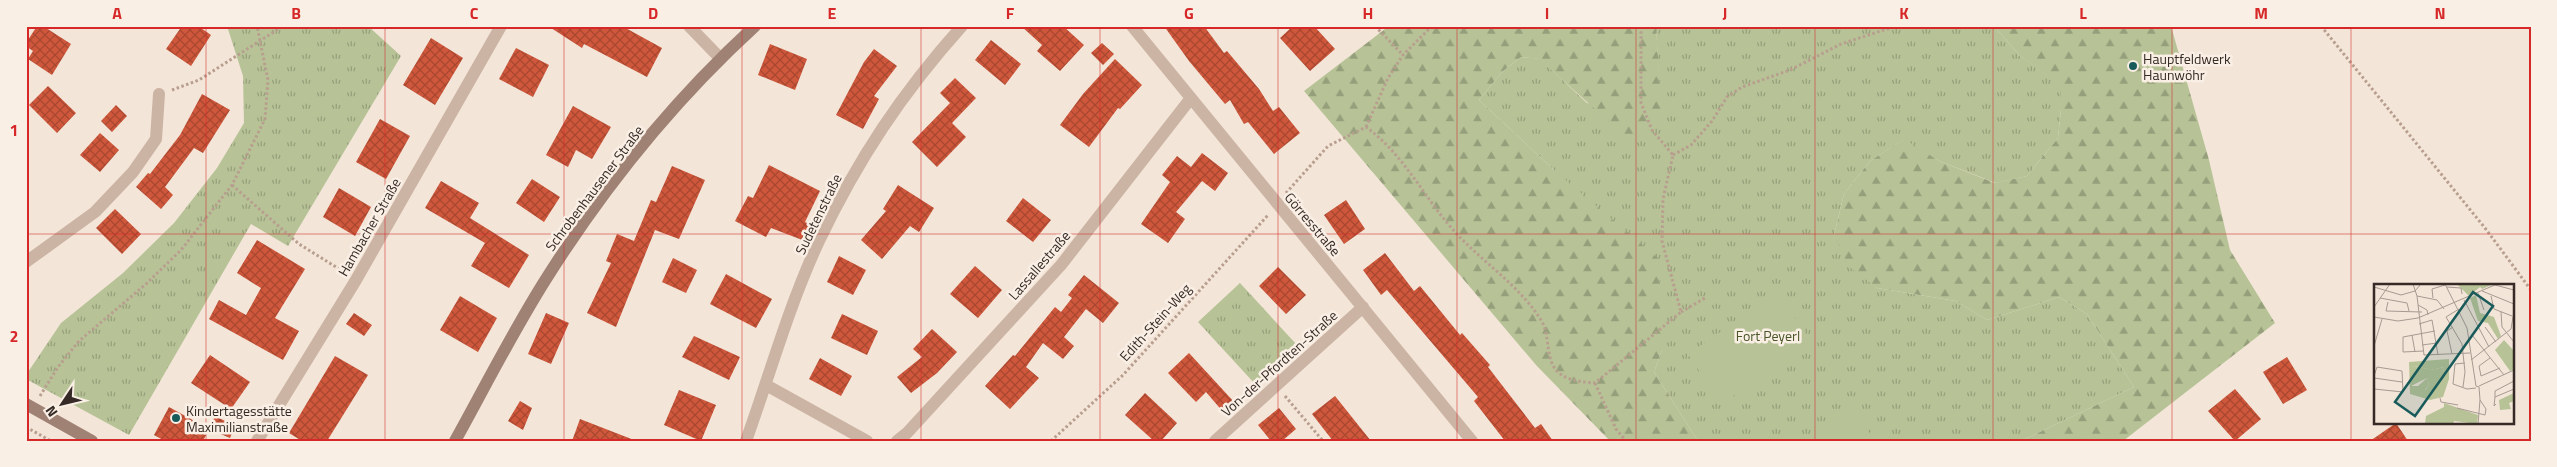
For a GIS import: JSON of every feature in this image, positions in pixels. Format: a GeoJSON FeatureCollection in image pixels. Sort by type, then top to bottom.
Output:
{"type":"FeatureCollection","features":[{"type":"Feature","properties":{"kind":"street","name":"Hambacher Straße"},"geometry":{"type":"LineString","coordinates":[[257,441],[356,280],[501,26]]}},
{"type":"Feature","properties":{"kind":"street"},"geometry":{"type":"LineString","coordinates":[[689,26],[720,58]]}},
{"type":"Feature","properties":{"kind":"street","name":"Schrobenhausener Straße"},"geometry":{"type":"LineString","coordinates":[[455,441],[544,281],[581,224],[635,155],[720,58],[755,26]]}},
{"type":"Feature","properties":{"kind":"street","name":"Sudetenstraße"},"geometry":{"type":"LineString","coordinates":[[746,441],[766,385],[779,339],[819,241],[845,191],[893,109],[925,68],[962,26]]}},
{"type":"Feature","properties":{"kind":"street","name":"Görresstraße"},"geometry":{"type":"LineString","coordinates":[[1132,26],[1472,441]]}},
{"type":"Feature","properties":{"kind":"street"},"geometry":{"type":"LineString","coordinates":[[26,262],[95,212],[133,172],[156,139],[159,94]]}},
{"type":"Feature","properties":{"kind":"street","name":"Lassallestraße"},"geometry":{"type":"LineString","coordinates":[[897,441],[1061,265],[1191,98]]}},
{"type":"Feature","properties":{"kind":"street","name":"Von-der-Pfordten-Straße"},"geometry":{"type":"LineString","coordinates":[[1215,441],[1363,307]]}},
{"type":"Feature","properties":{"kind":"street"},"geometry":{"type":"LineString","coordinates":[[766,385],[867,441]]}},
{"type":"Feature","properties":{"kind":"street"},"geometry":{"type":"LineString","coordinates":[[30,406],[92,441]]}},
{"type":"Feature","properties":{"kind":"path"},"geometry":{"type":"LineString","coordinates":[[30,406],[79,341],[146,284],[181,250],[232,185],[265,118],[268,80],[257,26]]}},
{"type":"Feature","properties":{"kind":"path"},"geometry":{"type":"LineString","coordinates":[[159,94],[199,80],[283,26]]}},
{"type":"Feature","properties":{"kind":"path"},"geometry":{"type":"LineString","coordinates":[[1374,26],[1403,55]]}},
{"type":"Feature","properties":{"kind":"path"},"geometry":{"type":"LineString","coordinates":[[1284,196],[1328,146],[1366,127],[1388,78],[1403,55],[1432,26]]}},
{"type":"Feature","properties":{"kind":"path"},"geometry":{"type":"LineString","coordinates":[[1641,26],[1641,103],[1652,130],[1673,155]]}},
{"type":"Feature","properties":{"kind":"path"},"geometry":{"type":"LineString","coordinates":[[1680,312],[1662,241],[1663,199],[1673,155],[1692,145],[1712,121],[1728,97],[1742,87],[1790,70],[1841,44],[1896,26]]}},
{"type":"Feature","properties":{"kind":"path"},"geometry":{"type":"LineString","coordinates":[[2321,26],[2485,228],[2531,290]]}},
{"type":"Feature","properties":{"kind":"path"},"geometry":{"type":"LineString","coordinates":[[1366,127],[1386,141],[1450,226],[1526,298],[1543,322],[1551,359],[1558,372],[1573,380],[1595,384]]}},
{"type":"Feature","properties":{"kind":"path"},"geometry":{"type":"LineString","coordinates":[[232,185],[299,244],[356,280]]}},
{"type":"Feature","properties":{"kind":"path","name":"Edith-Stein-Weg"},"geometry":{"type":"LineString","coordinates":[[1051,441],[1123,375],[1270,213]]}},
{"type":"Feature","properties":{"kind":"path"},"geometry":{"type":"LineString","coordinates":[[1595,384],[1680,312],[1705,298]]}},
{"type":"Feature","properties":{"kind":"path"},"geometry":{"type":"LineString","coordinates":[[1595,384],[1616,428],[1626,441]]}},
{"type":"Feature","properties":{"kind":"path"},"geometry":{"type":"LineString","coordinates":[[1276,387],[1323,441]]}},
{"type":"Feature","properties":{"kind":"path"},"geometry":{"type":"LineString","coordinates":[[26,427],[51,441]]}},
{"type":"Feature","properties":{"kind":"green space"},"geometry":{"type":"Polygon","coordinates":[[[227,26],[368,26],[401,56],[288,246],[251,224],[129,435],[26,379],[26,375],[61,323],[123,273],[174,223],[217,168],[244,123],[243,76],[227,26]]]}},
{"type":"Feature","properties":{"kind":"green space"},"geometry":{"type":"Polygon","coordinates":[[[1389,26],[1656,26],[1662,117],[1634,144],[1539,59],[1521,57],[1502,72],[1479,100],[1554,170],[1659,259],[1662,350],[1654,372],[1698,441],[1610,441],[1536,365],[1304,91],[1389,26]]]}},
{"type":"Feature","properties":{"kind":"green space","name":"Fort Peyerl"},"geometry":{"type":"Polygon","coordinates":[[[1656,26],[1994,26],[2020,56],[2061,84],[2058,138],[2027,176],[1996,183],[1939,161],[1903,140],[1870,161],[1844,194],[1834,235],[1877,288],[1956,301],[1987,320],[2059,297],[2087,314],[2134,387],[2021,441],[1698,441],[1654,372],[1662,350],[1554,170],[1479,100],[1502,72],[1521,57],[1540,59],[1587,103],[1661,117],[1656,26]]]}},
{"type":"Feature","properties":{"kind":"green space"},"geometry":{"type":"Polygon","coordinates":[[[1994,26],[2171,26],[2209,160],[2230,250],[2275,323],[2123,441],[2021,441],[2134,387],[2087,314],[2059,297],[1987,320],[1956,301],[1877,288],[1848,266],[1834,235],[1844,194],[1870,161],[1904,139],[1939,161],[1995,183],[2027,176],[2058,138],[2061,85],[2020,56],[1994,26]]]}},
{"type":"Feature","properties":{"kind":"green space"},"geometry":{"type":"Polygon","coordinates":[[[1240,283],[1297,345],[1255,384],[1198,322],[1240,283]]]}},
{"type":"Feature","properties":{"kind":"green space"},"geometry":{"type":"Polygon","coordinates":[[[1778,293],[1812,343],[1721,404],[1688,354],[1778,293]]]}},
{"type":"Feature","properties":{"kind":"green space"},"geometry":{"type":"Polygon","coordinates":[[[1852,407],[1875,441],[1804,441],[1852,407]]]}},
{"type":"Feature","properties":{"kind":"building"},"geometry":{"type":"Polygon","coordinates":[[[37,26],[43,26],[71,44],[52,75],[28,59],[33,51],[26,46],[26,43],[37,26]]]}},
{"type":"Feature","properties":{"kind":"building"},"geometry":{"type":"Polygon","coordinates":[[[182,26],[198,26],[211,35],[191,66],[166,49],[182,26]]]}},
{"type":"Feature","properties":{"kind":"building"},"geometry":{"type":"Polygon","coordinates":[[[548,26],[622,26],[662,48],[647,77],[584,44],[582,48],[548,26]]]}},
{"type":"Feature","properties":{"kind":"building"},"geometry":{"type":"Polygon","coordinates":[[[1021,26],[1063,26],[1084,45],[1060,71],[1037,51],[1042,45],[1021,26]]]}},
{"type":"Feature","properties":{"kind":"building"},"geometry":{"type":"Polygon","coordinates":[[[1164,26],[1204,26],[1224,53],[1227,51],[1259,89],[1273,111],[1279,107],[1300,133],[1274,154],[1248,122],[1244,124],[1230,100],[1225,104],[1189,61],[1164,26]]]}},
{"type":"Feature","properties":{"kind":"building"},"geometry":{"type":"Polygon","coordinates":[[[1293,26],[1314,26],[1335,49],[1310,71],[1280,38],[1293,26]]]}},
{"type":"Feature","properties":{"kind":"building"},"geometry":{"type":"Polygon","coordinates":[[[431,38],[463,58],[435,105],[403,85],[431,38]]]}},
{"type":"Feature","properties":{"kind":"building"},"geometry":{"type":"Polygon","coordinates":[[[991,40],[1021,64],[1005,85],[975,60],[991,40]]]}},
{"type":"Feature","properties":{"kind":"building"},"geometry":{"type":"Polygon","coordinates":[[[1102,43],[1114,54],[1103,65],[1091,53],[1102,43]]]}},
{"type":"Feature","properties":{"kind":"building"},"geometry":{"type":"Polygon","coordinates":[[[770,44],[807,59],[795,90],[758,75],[770,44]]]}},
{"type":"Feature","properties":{"kind":"building"},"geometry":{"type":"Polygon","coordinates":[[[516,48],[549,65],[533,97],[499,79],[516,48]]]}},
{"type":"Feature","properties":{"kind":"building"},"geometry":{"type":"Polygon","coordinates":[[[874,49],[897,66],[874,96],[879,99],[863,129],[836,115],[864,62],[874,49]]]}},
{"type":"Feature","properties":{"kind":"building"},"geometry":{"type":"Polygon","coordinates":[[[1115,59],[1142,85],[1120,109],[1118,108],[1089,147],[1060,125],[1083,94],[1115,59]]]}},
{"type":"Feature","properties":{"kind":"building"},"geometry":{"type":"Polygon","coordinates":[[[955,78],[976,98],[952,123],[966,137],[937,167],[912,142],[950,103],[940,93],[955,78]]]}},
{"type":"Feature","properties":{"kind":"building"},"geometry":{"type":"Polygon","coordinates":[[[48,86],[76,113],[57,133],[29,105],[48,86]]]}},
{"type":"Feature","properties":{"kind":"building"},"geometry":{"type":"Polygon","coordinates":[[[202,94],[230,110],[203,153],[194,148],[165,187],[173,195],[161,209],[136,187],[148,173],[150,174],[180,135],[202,94]]]}},
{"type":"Feature","properties":{"kind":"building"},"geometry":{"type":"Polygon","coordinates":[[[116,105],[127,116],[112,132],[101,121],[116,105]]]}},
{"type":"Feature","properties":{"kind":"building"},"geometry":{"type":"Polygon","coordinates":[[[573,106],[611,127],[592,159],[576,150],[568,167],[546,155],[573,106]]]}},
{"type":"Feature","properties":{"kind":"building"},"geometry":{"type":"Polygon","coordinates":[[[380,119],[410,136],[386,179],[356,162],[380,119]]]}},
{"type":"Feature","properties":{"kind":"building"},"geometry":{"type":"Polygon","coordinates":[[[100,133],[119,150],[100,172],[80,155],[100,133]]]}},
{"type":"Feature","properties":{"kind":"building"},"geometry":{"type":"Polygon","coordinates":[[[1202,153],[1228,173],[1215,191],[1202,181],[1176,212],[1185,219],[1168,243],[1141,224],[1170,182],[1162,175],[1177,156],[1191,167],[1202,153]]]}},
{"type":"Feature","properties":{"kind":"building"},"geometry":{"type":"Polygon","coordinates":[[[769,165],[820,191],[805,222],[811,225],[805,241],[771,228],[766,237],[735,221],[748,196],[753,198],[769,165]]]}},
{"type":"Feature","properties":{"kind":"building"},"geometry":{"type":"Polygon","coordinates":[[[672,166],[705,180],[679,239],[655,230],[616,327],[587,313],[611,263],[606,261],[617,234],[634,241],[651,200],[656,202],[672,166]]]}},
{"type":"Feature","properties":{"kind":"building"},"geometry":{"type":"Polygon","coordinates":[[[532,179],[560,197],[544,222],[516,203],[532,179]]]}},
{"type":"Feature","properties":{"kind":"building"},"geometry":{"type":"Polygon","coordinates":[[[441,181],[479,203],[470,218],[529,255],[509,288],[471,266],[485,243],[425,208],[441,181]]]}},
{"type":"Feature","properties":{"kind":"building"},"geometry":{"type":"Polygon","coordinates":[[[898,185],[934,208],[919,232],[910,226],[882,259],[861,240],[886,211],[883,209],[898,185]]]}},
{"type":"Feature","properties":{"kind":"building"},"geometry":{"type":"Polygon","coordinates":[[[339,188],[371,207],[355,236],[323,217],[339,188]]]}},
{"type":"Feature","properties":{"kind":"building"},"geometry":{"type":"Polygon","coordinates":[[[1023,198],[1051,220],[1033,242],[1006,221],[1023,198]]]}},
{"type":"Feature","properties":{"kind":"building"},"geometry":{"type":"Polygon","coordinates":[[[1346,200],[1365,229],[1344,244],[1324,215],[1346,200]]]}},
{"type":"Feature","properties":{"kind":"building"},"geometry":{"type":"Polygon","coordinates":[[[115,209],[141,234],[122,254],[96,228],[115,209]]]}},
{"type":"Feature","properties":{"kind":"building"},"geometry":{"type":"Polygon","coordinates":[[[257,240],[305,269],[275,318],[299,331],[283,360],[209,319],[219,300],[246,315],[261,288],[237,273],[257,240]]]}},
{"type":"Feature","properties":{"kind":"building"},"geometry":{"type":"Polygon","coordinates":[[[1385,253],[1414,291],[1420,286],[1460,335],[1462,333],[1490,365],[1488,367],[1535,428],[1541,424],[1553,441],[1505,441],[1474,401],[1478,397],[1387,290],[1381,295],[1363,270],[1385,253]]]}},
{"type":"Feature","properties":{"kind":"building"},"geometry":{"type":"Polygon","coordinates":[[[839,256],[866,270],[853,295],[827,282],[839,256]]]}},
{"type":"Feature","properties":{"kind":"building"},"geometry":{"type":"Polygon","coordinates":[[[673,258],[697,270],[686,293],[662,282],[673,258]]]}},
{"type":"Feature","properties":{"kind":"building"},"geometry":{"type":"Polygon","coordinates":[[[975,266],[1002,290],[978,318],[950,294],[975,266]]]}},
{"type":"Feature","properties":{"kind":"building"},"geometry":{"type":"Polygon","coordinates":[[[1278,267],[1306,295],[1286,314],[1259,286],[1278,267]]]}},
{"type":"Feature","properties":{"kind":"building"},"geometry":{"type":"Polygon","coordinates":[[[726,274],[772,299],[756,328],[710,304],[726,274]]]}},
{"type":"Feature","properties":{"kind":"building"},"geometry":{"type":"Polygon","coordinates":[[[1084,275],[1119,303],[1103,323],[1086,309],[1064,337],[1074,346],[1063,359],[1043,343],[1026,367],[1039,378],[1010,409],[985,386],[1013,355],[1015,356],[1055,307],[1061,312],[1072,298],[1068,295],[1084,275]]]}},
{"type":"Feature","properties":{"kind":"building"},"geometry":{"type":"Polygon","coordinates":[[[460,296],[497,318],[478,352],[440,330],[460,296]]]}},
{"type":"Feature","properties":{"kind":"building"},"geometry":{"type":"Polygon","coordinates":[[[354,313],[372,325],[364,336],[346,324],[354,313]]]}},
{"type":"Feature","properties":{"kind":"building"},"geometry":{"type":"Polygon","coordinates":[[[546,313],[569,323],[551,364],[528,354],[546,313]]]}},
{"type":"Feature","properties":{"kind":"building"},"geometry":{"type":"Polygon","coordinates":[[[842,314],[878,331],[867,355],[831,338],[842,314]]]}},
{"type":"Feature","properties":{"kind":"building"},"geometry":{"type":"Polygon","coordinates":[[[932,329],[957,352],[937,373],[911,393],[897,377],[922,357],[913,349],[932,329]]]}},
{"type":"Feature","properties":{"kind":"building"},"geometry":{"type":"Polygon","coordinates":[[[694,336],[740,357],[729,380],[682,357],[694,336]]]}},
{"type":"Feature","properties":{"kind":"building"},"geometry":{"type":"Polygon","coordinates":[[[1189,353],[1235,403],[1224,413],[1206,392],[1196,402],[1168,373],[1189,353]]]}},
{"type":"Feature","properties":{"kind":"building"},"geometry":{"type":"Polygon","coordinates":[[[210,355],[250,382],[231,409],[191,383],[210,355]]]}},
{"type":"Feature","properties":{"kind":"building"},"geometry":{"type":"Polygon","coordinates":[[[335,356],[368,375],[327,441],[302,441],[289,433],[335,356]]]}},
{"type":"Feature","properties":{"kind":"building"},"geometry":{"type":"Polygon","coordinates":[[[2287,357],[2307,390],[2283,404],[2263,372],[2287,357]]]}},
{"type":"Feature","properties":{"kind":"building"},"geometry":{"type":"Polygon","coordinates":[[[820,358],[852,376],[841,396],[809,379],[820,358]]]}},
{"type":"Feature","properties":{"kind":"building"},"geometry":{"type":"Polygon","coordinates":[[[2235,389],[2261,419],[2235,441],[2208,411],[2235,389]]]}},
{"type":"Feature","properties":{"kind":"building"},"geometry":{"type":"Polygon","coordinates":[[[679,390],[716,405],[701,441],[664,425],[679,390]]]}},
{"type":"Feature","properties":{"kind":"building"},"geometry":{"type":"Polygon","coordinates":[[[1145,393],[1177,423],[1161,441],[1154,441],[1125,415],[1145,393]]]}},
{"type":"Feature","properties":{"kind":"building"},"geometry":{"type":"Polygon","coordinates":[[[1335,396],[1371,441],[1333,441],[1312,414],[1335,396]]]}},
{"type":"Feature","properties":{"kind":"building"},"geometry":{"type":"Polygon","coordinates":[[[520,401],[532,408],[523,430],[508,421],[520,401]]]}},
{"type":"Feature","properties":{"kind":"building","name":"Kindertagesstätte Maximilianstraße"},"geometry":{"type":"Polygon","coordinates":[[[169,407],[209,429],[203,441],[165,441],[154,435],[169,407]]]}},
{"type":"Feature","properties":{"kind":"building"},"geometry":{"type":"Polygon","coordinates":[[[1279,408],[1296,429],[1282,441],[1271,441],[1258,425],[1279,408]]]}},
{"type":"Feature","properties":{"kind":"building"},"geometry":{"type":"Polygon","coordinates":[[[215,416],[235,426],[230,438],[209,429],[215,416]]]}},
{"type":"Feature","properties":{"kind":"building"},"geometry":{"type":"Polygon","coordinates":[[[580,419],[634,440],[634,441],[572,441],[580,419]]]}},
{"type":"Feature","properties":{"kind":"building"},"geometry":{"type":"Polygon","coordinates":[[[2397,424],[2408,441],[2370,441],[2397,424]]]}},
{"type":"Feature","properties":{"kind":"place","name":"Hauptfeldwerk Haunwöhr"},"geometry":{"type":"Point","coordinates":[2133,66]}},
{"type":"Feature","properties":{"kind":"place","name":"Kindertagesstätte Maximilianstraße"},"geometry":{"type":"Point","coordinates":[176,418]}}]}
